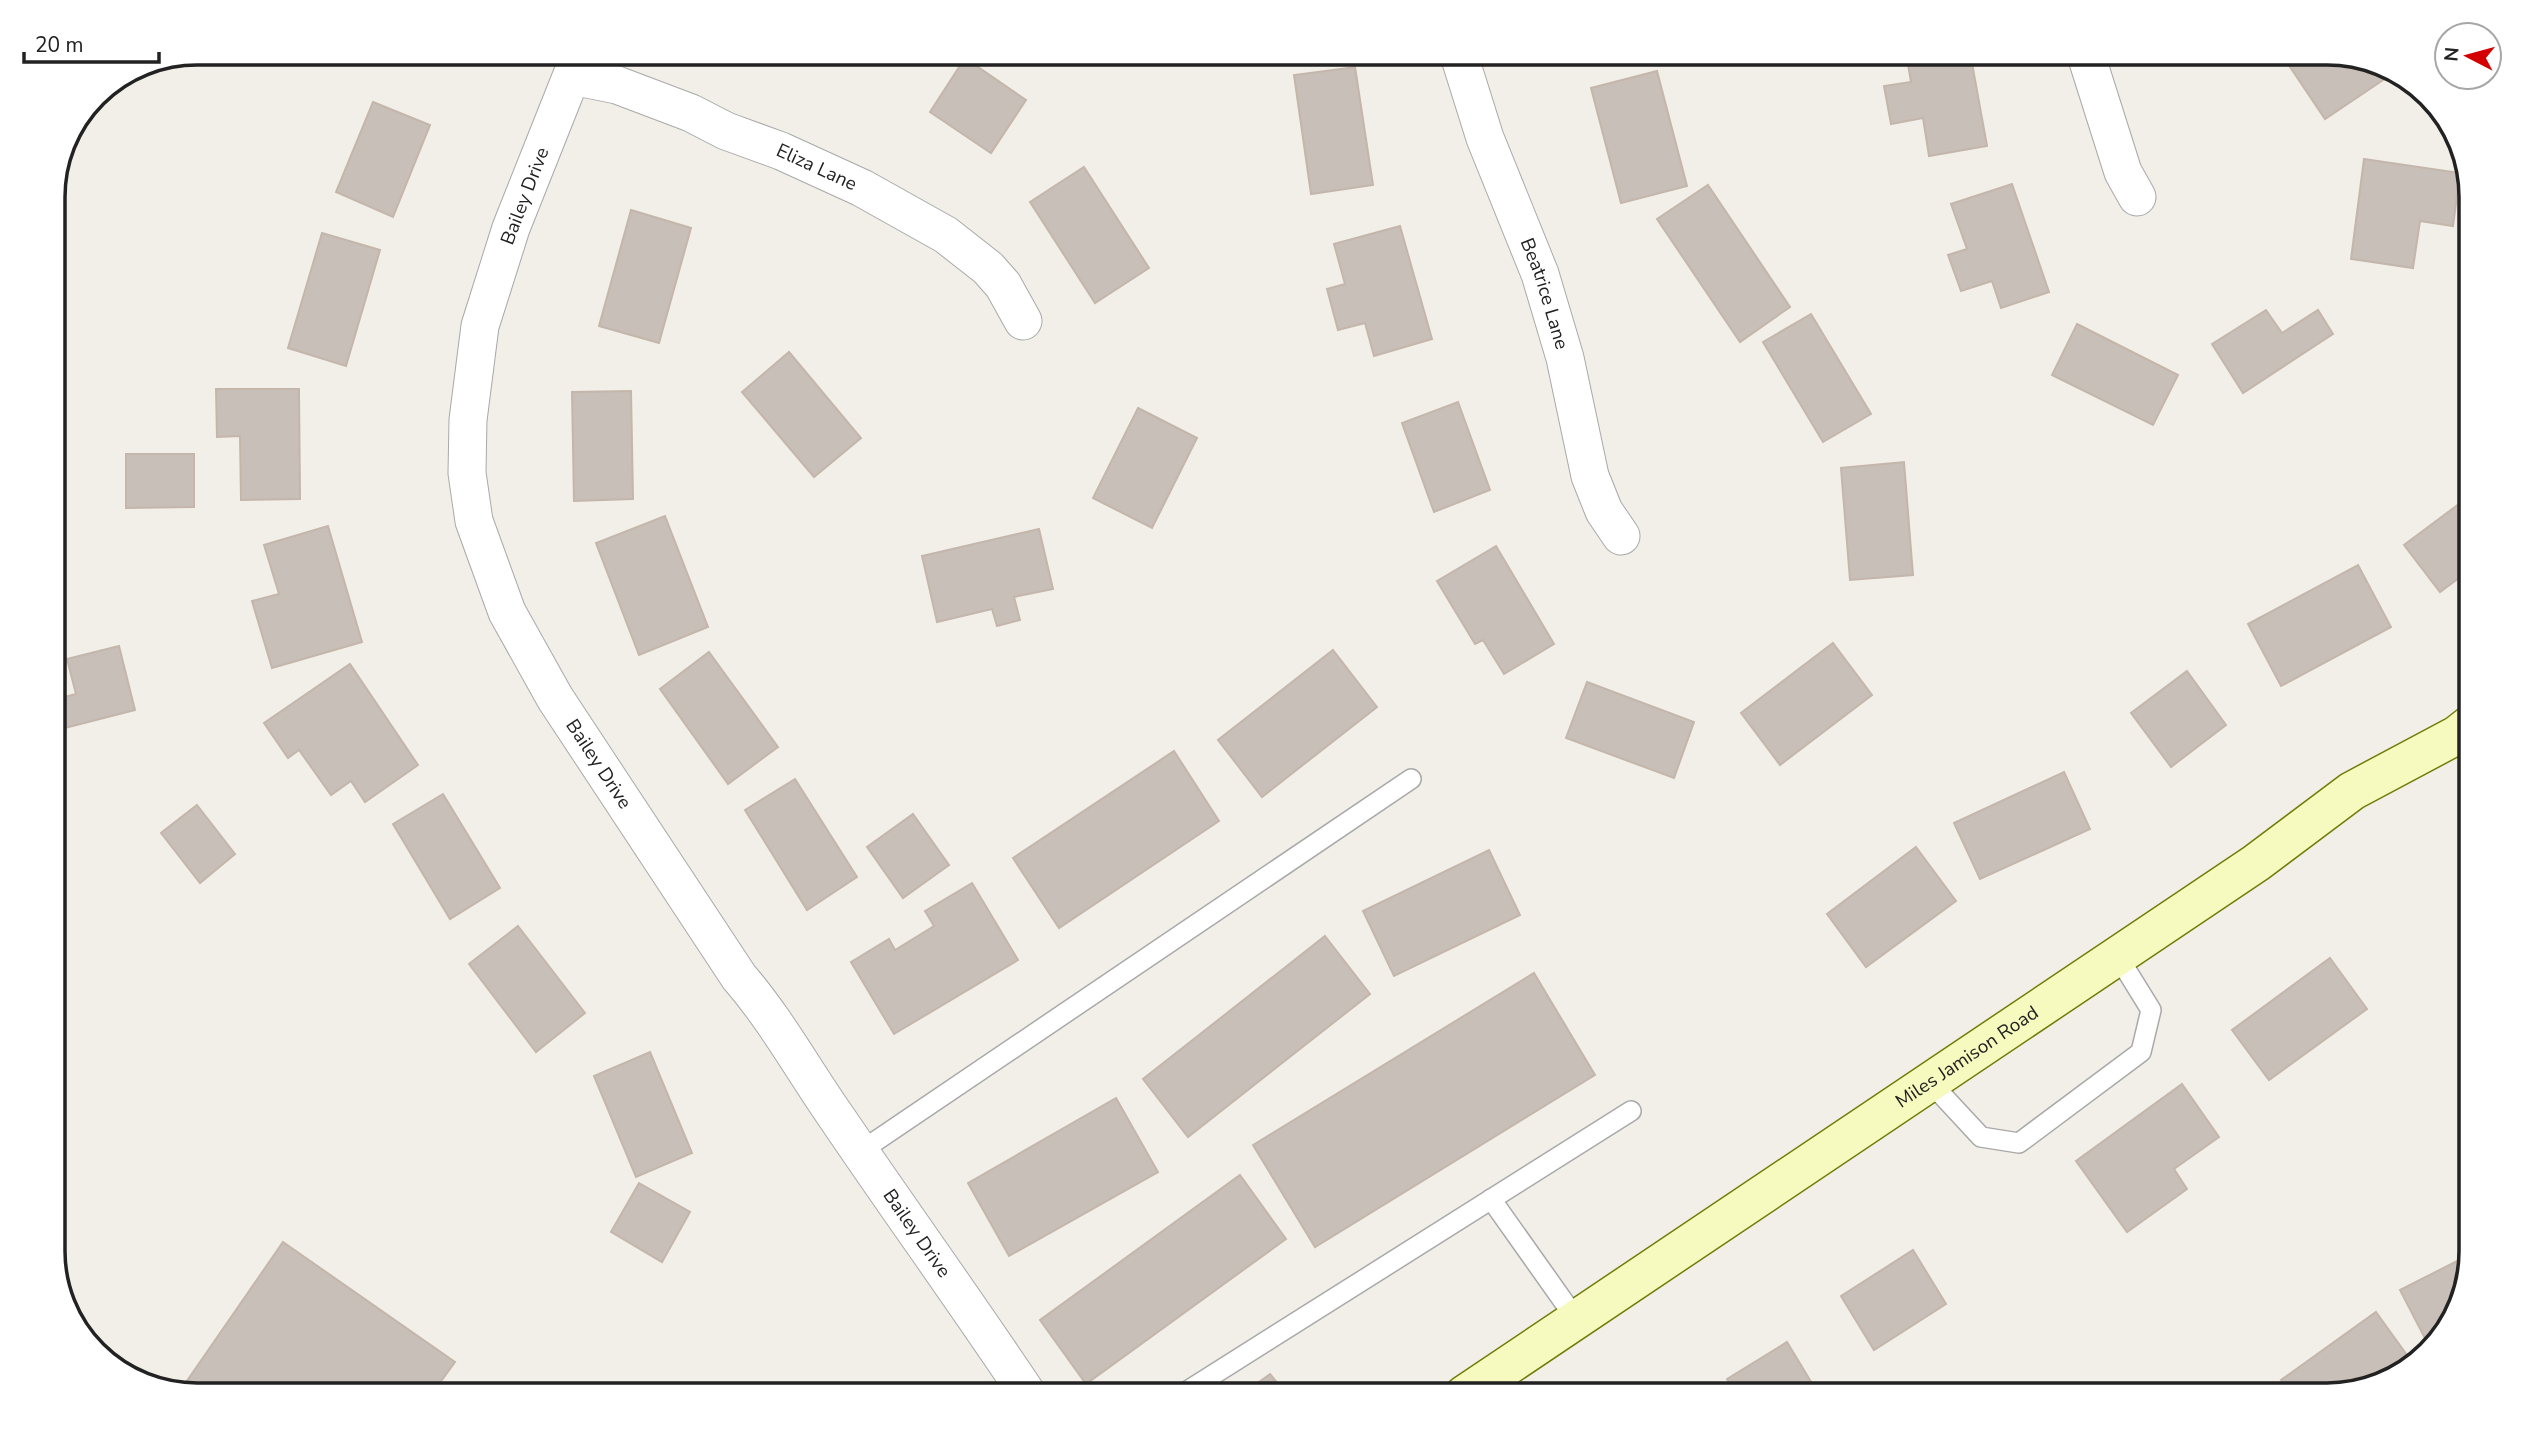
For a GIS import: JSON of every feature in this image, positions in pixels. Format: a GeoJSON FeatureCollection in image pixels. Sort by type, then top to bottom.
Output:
{"type":"FeatureCollection","features":[{"type":"Feature","properties":{"kind":"main road","name":"Miles Jamison Road"},"geometry":{"type":"LineString","coordinates":[[1482,1383],[2256,863],[2352,791],[2459,733]]}},
{"type":"Feature","properties":{"kind":"street","name":"Bailey Drive"},"geometry":{"type":"LineString","coordinates":[[576,65],[511,228],[480,326],[468,420],[467,473],[474,522],[507,612],[555,698],[739,977],[767,1009],[1020,1383]]}},
{"type":"Feature","properties":{"kind":"street","name":"Eliza Lane"},"geometry":{"type":"LineString","coordinates":[[578,65],[617,85],[691,113],[862,188],[946,235],[988,268],[1003,285],[1023,321]]}},
{"type":"Feature","properties":{"kind":"street","name":"Beatrice Lane"},"geometry":{"type":"LineString","coordinates":[[1462,65],[1485,138],[1540,274],[1564,358],[1590,476],[1604,511],[1620,536]]}},
{"type":"Feature","properties":{"kind":"street"},"geometry":{"type":"LineString","coordinates":[[2089,65],[2123,172],[2137,197]]}},
{"type":"Feature","properties":{"kind":"lane"},"geometry":{"type":"LineString","coordinates":[[861,1151],[1411,779]]}},
{"type":"Feature","properties":{"kind":"lane"},"geometry":{"type":"LineString","coordinates":[[1930,1082],[1981,1137],[2019,1143],[2141,1052],[2151,1010],[2117,955]]}},
{"type":"Feature","properties":{"kind":"lane"},"geometry":{"type":"LineString","coordinates":[[1200,1383],[1631,1111]]}},
{"type":"Feature","properties":{"kind":"lane"},"geometry":{"type":"LineString","coordinates":[[1491,1199],[1576,1319]]}},
{"type":"Feature","properties":{"kind":"building"},"geometry":{"type":"Polygon","coordinates":[[[960,65],[975,65],[1026,100],[991,153],[930,112],[960,65]]]}},
{"type":"Feature","properties":{"kind":"building"},"geometry":{"type":"Polygon","coordinates":[[[1908,65],[1972,65],[1987,146],[1929,156],[1923,118],[1891,124],[1884,86],[1911,82],[1908,65]]]}},
{"type":"Feature","properties":{"kind":"building"},"geometry":{"type":"Polygon","coordinates":[[[2289,65],[2345,66],[2362,69],[2385,78],[2325,119],[2289,65]]]}},
{"type":"Feature","properties":{"kind":"building"},"geometry":{"type":"Polygon","coordinates":[[[1355,67],[1373,185],[1311,194],[1294,75],[1355,67]]]}},
{"type":"Feature","properties":{"kind":"building"},"geometry":{"type":"Polygon","coordinates":[[[1657,71],[1687,186],[1621,203],[1591,88],[1657,71]]]}},
{"type":"Feature","properties":{"kind":"building"},"geometry":{"type":"Polygon","coordinates":[[[373,102],[430,125],[393,217],[336,192],[373,102]]]}},
{"type":"Feature","properties":{"kind":"building"},"geometry":{"type":"Polygon","coordinates":[[[2364,159],[2457,173],[2459,184],[2453,226],[2420,221],[2413,268],[2351,259],[2364,159]]]}},
{"type":"Feature","properties":{"kind":"building"},"geometry":{"type":"Polygon","coordinates":[[[1084,167],[1149,268],[1095,303],[1030,202],[1084,167]]]}},
{"type":"Feature","properties":{"kind":"building"},"geometry":{"type":"Polygon","coordinates":[[[2012,184],[2049,292],[2001,308],[1992,281],[1961,291],[1948,255],[1967,249],[1951,204],[2012,184]]]}},
{"type":"Feature","properties":{"kind":"building"},"geometry":{"type":"Polygon","coordinates":[[[1708,185],[1790,307],[1740,342],[1657,219],[1708,185]]]}},
{"type":"Feature","properties":{"kind":"building"},"geometry":{"type":"Polygon","coordinates":[[[631,210],[691,228],[659,343],[599,326],[631,210]]]}},
{"type":"Feature","properties":{"kind":"building"},"geometry":{"type":"Polygon","coordinates":[[[1400,226],[1432,339],[1374,356],[1365,323],[1338,330],[1327,289],[1345,284],[1334,244],[1400,226]]]}},
{"type":"Feature","properties":{"kind":"building"},"geometry":{"type":"Polygon","coordinates":[[[322,233],[380,250],[346,366],[288,348],[322,233]]]}},
{"type":"Feature","properties":{"kind":"building"},"geometry":{"type":"Polygon","coordinates":[[[2266,310],[2282,333],[2318,310],[2333,334],[2243,393],[2212,344],[2266,310]]]}},
{"type":"Feature","properties":{"kind":"building"},"geometry":{"type":"Polygon","coordinates":[[[1811,314],[1871,414],[1823,442],[1763,342],[1811,314]]]}},
{"type":"Feature","properties":{"kind":"building"},"geometry":{"type":"Polygon","coordinates":[[[2077,324],[2178,375],[2153,425],[2052,375],[2077,324]]]}},
{"type":"Feature","properties":{"kind":"building"},"geometry":{"type":"Polygon","coordinates":[[[789,352],[861,438],[814,477],[742,392],[789,352]]]}},
{"type":"Feature","properties":{"kind":"building"},"geometry":{"type":"Polygon","coordinates":[[[216,389],[299,389],[300,499],[241,500],[240,436],[217,437],[216,389]]]}},
{"type":"Feature","properties":{"kind":"building"},"geometry":{"type":"Polygon","coordinates":[[[631,391],[633,499],[574,501],[572,392],[631,391]]]}},
{"type":"Feature","properties":{"kind":"building"},"geometry":{"type":"Polygon","coordinates":[[[1458,402],[1490,490],[1434,512],[1402,423],[1458,402]]]}},
{"type":"Feature","properties":{"kind":"building"},"geometry":{"type":"Polygon","coordinates":[[[1138,408],[1197,438],[1152,528],[1093,498],[1138,408]]]}},
{"type":"Feature","properties":{"kind":"building"},"geometry":{"type":"Polygon","coordinates":[[[126,454],[194,454],[194,507],[126,508],[126,454]]]}},
{"type":"Feature","properties":{"kind":"building"},"geometry":{"type":"Polygon","coordinates":[[[1904,462],[1913,575],[1850,580],[1841,468],[1904,462]]]}},
{"type":"Feature","properties":{"kind":"building"},"geometry":{"type":"Polygon","coordinates":[[[2459,504],[2459,578],[2440,592],[2404,545],[2459,504]]]}},
{"type":"Feature","properties":{"kind":"building"},"geometry":{"type":"Polygon","coordinates":[[[665,516],[708,627],[639,655],[596,543],[665,516]]]}},
{"type":"Feature","properties":{"kind":"building"},"geometry":{"type":"Polygon","coordinates":[[[328,526],[362,642],[272,668],[252,601],[279,594],[264,545],[328,526]]]}},
{"type":"Feature","properties":{"kind":"building"},"geometry":{"type":"Polygon","coordinates":[[[1039,529],[1053,589],[1014,597],[1020,620],[997,626],[992,609],[937,622],[922,556],[1039,529]]]}},
{"type":"Feature","properties":{"kind":"building"},"geometry":{"type":"Polygon","coordinates":[[[1496,546],[1554,644],[1504,674],[1483,640],[1475,644],[1437,581],[1496,546]]]}},
{"type":"Feature","properties":{"kind":"building"},"geometry":{"type":"Polygon","coordinates":[[[2358,565],[2391,627],[2281,686],[2248,624],[2358,565]]]}},
{"type":"Feature","properties":{"kind":"building"},"geometry":{"type":"Polygon","coordinates":[[[1833,643],[1872,695],[1780,765],[1741,713],[1833,643]]]}},
{"type":"Feature","properties":{"kind":"building"},"geometry":{"type":"Polygon","coordinates":[[[119,646],[135,710],[65,728],[65,697],[76,694],[67,659],[119,646]]]}},
{"type":"Feature","properties":{"kind":"building"},"geometry":{"type":"Polygon","coordinates":[[[1333,650],[1377,707],[1262,797],[1218,740],[1333,650]]]}},
{"type":"Feature","properties":{"kind":"building"},"geometry":{"type":"Polygon","coordinates":[[[709,652],[778,747],[728,784],[660,689],[709,652]]]}},
{"type":"Feature","properties":{"kind":"building"},"geometry":{"type":"Polygon","coordinates":[[[350,664],[418,765],[365,802],[351,781],[331,795],[299,750],[288,758],[264,723],[350,664]]]}},
{"type":"Feature","properties":{"kind":"building"},"geometry":{"type":"Polygon","coordinates":[[[2187,671],[2226,725],[2171,767],[2131,713],[2187,671]]]}},
{"type":"Feature","properties":{"kind":"building"},"geometry":{"type":"Polygon","coordinates":[[[1587,682],[1694,722],[1674,778],[1566,738],[1587,682]]]}},
{"type":"Feature","properties":{"kind":"building"},"geometry":{"type":"Polygon","coordinates":[[[1174,751],[1219,821],[1059,928],[1013,858],[1174,751]]]}},
{"type":"Feature","properties":{"kind":"building"},"geometry":{"type":"Polygon","coordinates":[[[2064,772],[2090,829],[1980,879],[1954,823],[2064,772]]]}},
{"type":"Feature","properties":{"kind":"building"},"geometry":{"type":"Polygon","coordinates":[[[795,779],[857,877],[807,910],[745,810],[795,779]]]}},
{"type":"Feature","properties":{"kind":"building"},"geometry":{"type":"Polygon","coordinates":[[[443,794],[500,888],[450,919],[393,824],[443,794]]]}},
{"type":"Feature","properties":{"kind":"building"},"geometry":{"type":"Polygon","coordinates":[[[197,805],[235,854],[200,883],[161,833],[197,805]]]}},
{"type":"Feature","properties":{"kind":"building"},"geometry":{"type":"Polygon","coordinates":[[[913,814],[949,865],[903,898],[867,847],[913,814]]]}},
{"type":"Feature","properties":{"kind":"building"},"geometry":{"type":"Polygon","coordinates":[[[1916,847],[1956,901],[1866,967],[1827,914],[1916,847]]]}},
{"type":"Feature","properties":{"kind":"building"},"geometry":{"type":"Polygon","coordinates":[[[1489,850],[1520,915],[1394,976],[1363,911],[1489,850]]]}},
{"type":"Feature","properties":{"kind":"building"},"geometry":{"type":"Polygon","coordinates":[[[972,883],[1018,960],[894,1034],[851,962],[889,939],[895,950],[934,926],[925,911],[972,883]]]}},
{"type":"Feature","properties":{"kind":"building"},"geometry":{"type":"Polygon","coordinates":[[[518,926],[585,1013],[536,1052],[469,964],[518,926]]]}},
{"type":"Feature","properties":{"kind":"building"},"geometry":{"type":"Polygon","coordinates":[[[1325,936],[1370,994],[1188,1137],[1143,1079],[1325,936]]]}},
{"type":"Feature","properties":{"kind":"building"},"geometry":{"type":"Polygon","coordinates":[[[2330,958],[2367,1009],[2269,1080],[2232,1030],[2330,958]]]}},
{"type":"Feature","properties":{"kind":"building"},"geometry":{"type":"Polygon","coordinates":[[[1534,973],[1595,1075],[1315,1247],[1253,1145],[1534,973]]]}},
{"type":"Feature","properties":{"kind":"building"},"geometry":{"type":"Polygon","coordinates":[[[650,1052],[692,1153],[636,1177],[594,1076],[650,1052]]]}},
{"type":"Feature","properties":{"kind":"building"},"geometry":{"type":"Polygon","coordinates":[[[2182,1084],[2219,1137],[2174,1169],[2187,1189],[2127,1232],[2076,1161],[2182,1084]]]}},
{"type":"Feature","properties":{"kind":"building"},"geometry":{"type":"Polygon","coordinates":[[[1116,1098],[1158,1172],[1009,1256],[968,1183],[1116,1098]]]}},
{"type":"Feature","properties":{"kind":"building"},"geometry":{"type":"Polygon","coordinates":[[[1240,1175],[1286,1239],[1087,1383],[1040,1320],[1240,1175]]]}},
{"type":"Feature","properties":{"kind":"building"},"geometry":{"type":"Polygon","coordinates":[[[639,1183],[690,1212],[662,1262],[611,1232],[639,1183]]]}},
{"type":"Feature","properties":{"kind":"building"},"geometry":{"type":"Polygon","coordinates":[[[283,1242],[455,1362],[440,1383],[186,1382],[283,1242]]]}},
{"type":"Feature","properties":{"kind":"building"},"geometry":{"type":"Polygon","coordinates":[[[1913,1250],[1946,1304],[1874,1350],[1841,1296],[1913,1250]]]}},
{"type":"Feature","properties":{"kind":"building"},"geometry":{"type":"Polygon","coordinates":[[[2458,1260],[2455,1286],[2449,1302],[2426,1340],[2400,1290],[2458,1260]]]}},
{"type":"Feature","properties":{"kind":"building"},"geometry":{"type":"Polygon","coordinates":[[[2376,1312],[2408,1356],[2393,1366],[2362,1379],[2327,1383],[2283,1383],[2281,1380],[2376,1312]]]}},
{"type":"Feature","properties":{"kind":"building"},"geometry":{"type":"Polygon","coordinates":[[[1787,1342],[1812,1383],[1730,1383],[1727,1379],[1787,1342]]]}},
{"type":"Feature","properties":{"kind":"building"},"geometry":{"type":"Polygon","coordinates":[[[1270,1374],[1277,1383],[1258,1383],[1270,1374]]]}}]}
